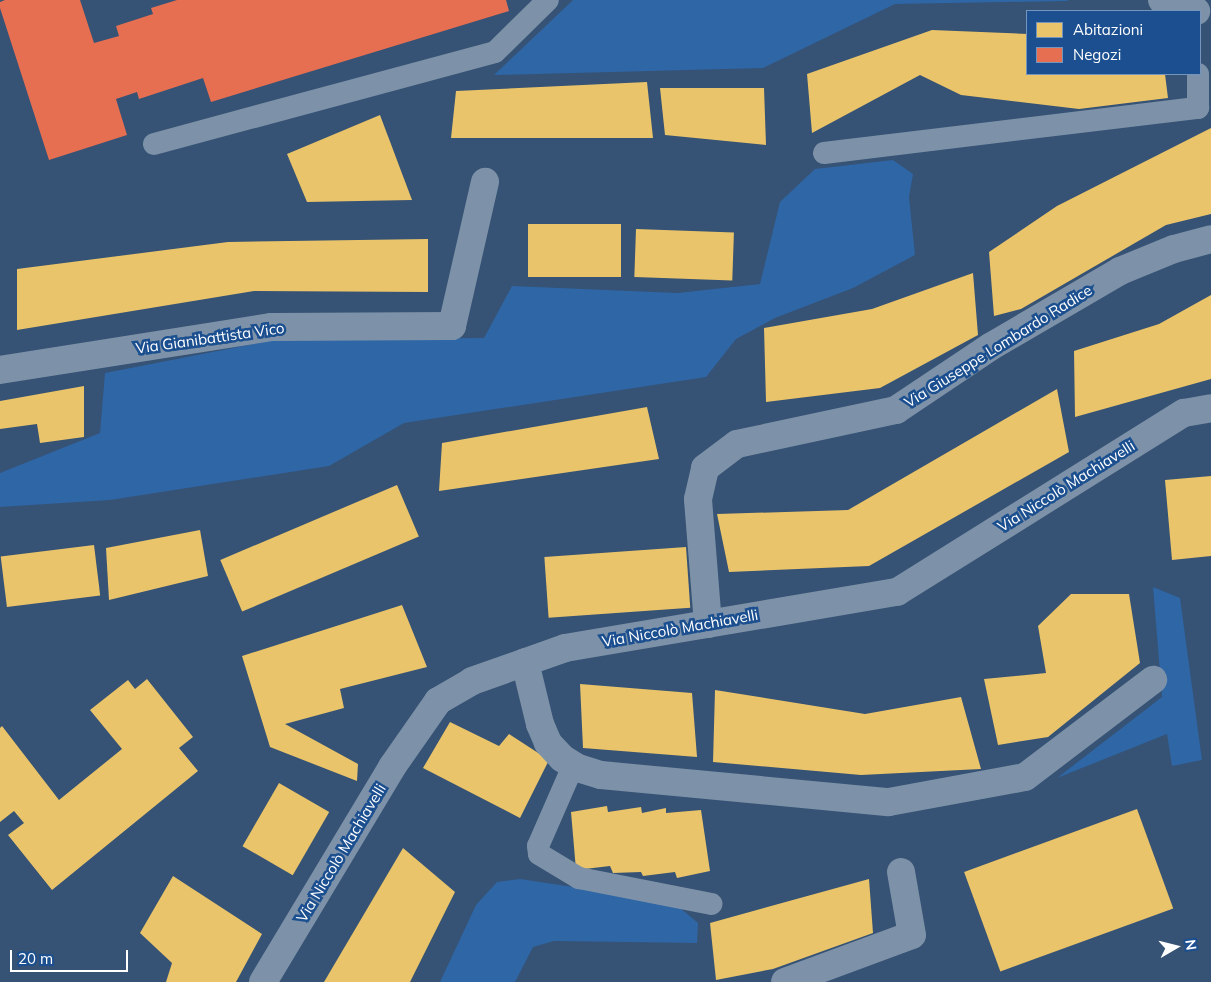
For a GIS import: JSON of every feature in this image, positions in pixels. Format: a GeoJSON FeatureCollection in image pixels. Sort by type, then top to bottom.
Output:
{"type":"FeatureCollection","features":[{"type":"Feature","properties":{"kind":"street"},"geometry":{"type":"LineString","coordinates":[[1162,0],[1193,10]]}},
{"type":"Feature","properties":{"kind":"street","name":"Via Gianibattista Vico"},"geometry":{"type":"LineString","coordinates":[[0,370],[271,327],[452,326],[485,182]]}},
{"type":"Feature","properties":{"kind":"street","name":"Via Giuseppe Lombardo Radice"},"geometry":{"type":"LineString","coordinates":[[708,624],[698,499],[705,468],[737,444],[896,410],[990,347],[1120,271],[1174,249],[1211,238]]}},
{"type":"Feature","properties":{"kind":"street","name":"Via Niccolò Machiavelli"},"geometry":{"type":"LineString","coordinates":[[263,982],[392,767],[438,701],[472,681],[565,648],[898,592],[1184,413],[1211,408]]}},
{"type":"Feature","properties":{"kind":"street"},"geometry":{"type":"LineString","coordinates":[[524,662],[540,724],[548,743],[562,758],[573,766],[601,775],[890,802],[1025,778],[1153,680]]}},
{"type":"Feature","properties":{"kind":"street"},"geometry":{"type":"LineString","coordinates":[[785,982],[912,935],[901,872]]}},
{"type":"Feature","properties":{"kind":"lane"},"geometry":{"type":"LineString","coordinates":[[154,144],[495,52],[548,0]]}},
{"type":"Feature","properties":{"kind":"lane"},"geometry":{"type":"LineString","coordinates":[[824,153],[1198,108],[1198,75]]}},
{"type":"Feature","properties":{"kind":"lane"},"geometry":{"type":"LineString","coordinates":[[573,766],[538,846],[539,854],[579,878],[711,904]]}},
{"type":"Feature","properties":{"kind":"shaded area"},"geometry":{"type":"Polygon","coordinates":[[[573,0],[1068,1],[895,4],[763,68],[494,75],[573,0]]]}},
{"type":"Feature","properties":{"kind":"shaded area"},"geometry":{"type":"Polygon","coordinates":[[[893,160],[913,174],[909,197],[915,255],[853,288],[775,318],[736,339],[706,377],[404,423],[329,466],[110,500],[0,507],[0,473],[100,433],[105,373],[274,340],[484,338],[512,286],[678,293],[760,284],[780,202],[815,169],[893,160]]]}},
{"type":"Feature","properties":{"kind":"shaded area"},"geometry":{"type":"Polygon","coordinates":[[[1153,587],[1180,598],[1202,760],[1172,766],[1167,734],[1057,778],[1162,697],[1153,587]]]}},
{"type":"Feature","properties":{"kind":"shaded area"},"geometry":{"type":"Polygon","coordinates":[[[520,879],[673,902],[698,923],[697,943],[554,941],[533,947],[515,982],[440,982],[476,905],[497,882],[520,879]]]}},
{"type":"Feature","properties":{"kind":"building: Abitazioni"},"geometry":{"type":"Polygon","coordinates":[[[932,30],[1026,34],[1026,75],[1165,75],[1168,98],[1079,109],[961,95],[920,75],[812,133],[807,74],[932,30]]]}},
{"type":"Feature","properties":{"kind":"building: Abitazioni"},"geometry":{"type":"Polygon","coordinates":[[[647,82],[653,138],[451,138],[456,91],[647,82]]]}},
{"type":"Feature","properties":{"kind":"building: Abitazioni"},"geometry":{"type":"Polygon","coordinates":[[[660,88],[764,88],[766,145],[665,135],[660,88]]]}},
{"type":"Feature","properties":{"kind":"building: Abitazioni"},"geometry":{"type":"Polygon","coordinates":[[[380,115],[412,200],[307,202],[287,154],[380,115]]]}},
{"type":"Feature","properties":{"kind":"building: Abitazioni"},"geometry":{"type":"Polygon","coordinates":[[[1211,128],[1211,214],[1166,225],[1021,309],[994,316],[989,252],[1057,206],[1211,128]]]}},
{"type":"Feature","properties":{"kind":"building: Abitazioni"},"geometry":{"type":"Polygon","coordinates":[[[528,224],[621,224],[621,277],[528,277],[528,224]]]}},
{"type":"Feature","properties":{"kind":"building: Abitazioni"},"geometry":{"type":"Polygon","coordinates":[[[636,229],[734,232],[732,280],[634,277],[636,229]]]}},
{"type":"Feature","properties":{"kind":"building: Abitazioni"},"geometry":{"type":"Polygon","coordinates":[[[428,239],[428,292],[254,291],[17,330],[17,269],[228,242],[428,239]]]}},
{"type":"Feature","properties":{"kind":"building: Abitazioni"},"geometry":{"type":"Polygon","coordinates":[[[973,273],[978,335],[880,388],[766,402],[764,328],[872,309],[973,273]]]}},
{"type":"Feature","properties":{"kind":"building: Abitazioni"},"geometry":{"type":"Polygon","coordinates":[[[1211,295],[1211,379],[1075,417],[1074,351],[1159,324],[1211,295]]]}},
{"type":"Feature","properties":{"kind":"building: Abitazioni"},"geometry":{"type":"Polygon","coordinates":[[[84,386],[84,437],[40,443],[37,424],[0,429],[0,401],[84,386]]]}},
{"type":"Feature","properties":{"kind":"building: Abitazioni"},"geometry":{"type":"Polygon","coordinates":[[[1057,389],[1069,452],[869,566],[729,572],[717,514],[848,510],[1057,389]]]}},
{"type":"Feature","properties":{"kind":"building: Abitazioni"},"geometry":{"type":"Polygon","coordinates":[[[647,407],[659,459],[439,491],[442,443],[647,407]]]}},
{"type":"Feature","properties":{"kind":"building: Abitazioni"},"geometry":{"type":"Polygon","coordinates":[[[1211,476],[1211,556],[1172,560],[1165,480],[1211,476]]]}},
{"type":"Feature","properties":{"kind":"building: Abitazioni"},"geometry":{"type":"Polygon","coordinates":[[[397,485],[419,537],[242,612],[220,560],[397,485]]]}},
{"type":"Feature","properties":{"kind":"building: Abitazioni"},"geometry":{"type":"Polygon","coordinates":[[[200,530],[208,576],[109,600],[106,548],[200,530]]]}},
{"type":"Feature","properties":{"kind":"building: Abitazioni"},"geometry":{"type":"Polygon","coordinates":[[[94,545],[100,596],[7,607],[1,556],[94,545]]]}},
{"type":"Feature","properties":{"kind":"building: Abitazioni"},"geometry":{"type":"Polygon","coordinates":[[[686,547],[690,608],[549,618],[544,557],[686,547]]]}},
{"type":"Feature","properties":{"kind":"building: Abitazioni"},"geometry":{"type":"Polygon","coordinates":[[[1071,594],[1129,594],[1140,663],[1048,737],[998,745],[984,679],[1046,673],[1038,626],[1071,594]]]}},
{"type":"Feature","properties":{"kind":"building: Abitazioni"},"geometry":{"type":"Polygon","coordinates":[[[402,605],[427,667],[340,689],[344,708],[285,724],[358,764],[357,781],[270,747],[242,656],[402,605]]]}},
{"type":"Feature","properties":{"kind":"building: Abitazioni"},"geometry":{"type":"Polygon","coordinates":[[[147,679],[193,737],[179,748],[198,771],[52,890],[8,835],[24,823],[14,811],[0,822],[0,728],[2,726],[59,800],[122,749],[90,710],[128,680],[135,689],[147,679]]]}},
{"type":"Feature","properties":{"kind":"building: Abitazioni"},"geometry":{"type":"Polygon","coordinates":[[[580,684],[692,693],[697,757],[583,748],[580,684]]]}},
{"type":"Feature","properties":{"kind":"building: Abitazioni"},"geometry":{"type":"Polygon","coordinates":[[[715,690],[865,714],[961,697],[981,769],[861,775],[713,762],[715,690]]]}},
{"type":"Feature","properties":{"kind":"building: Abitazioni"},"geometry":{"type":"Polygon","coordinates":[[[450,722],[499,746],[509,734],[549,760],[520,818],[423,768],[450,722]]]}},
{"type":"Feature","properties":{"kind":"building: Abitazioni"},"geometry":{"type":"Polygon","coordinates":[[[279,783],[329,812],[293,875],[242,846],[279,783]]]}},
{"type":"Feature","properties":{"kind":"building: Abitazioni"},"geometry":{"type":"Polygon","coordinates":[[[607,806],[608,812],[641,807],[642,813],[666,808],[666,813],[701,810],[710,871],[677,878],[675,872],[643,876],[641,872],[613,873],[610,866],[576,870],[571,812],[607,806]]]}},
{"type":"Feature","properties":{"kind":"building: Abitazioni"},"geometry":{"type":"Polygon","coordinates":[[[1137,809],[1173,909],[1000,972],[964,872],[1137,809]]]}},
{"type":"Feature","properties":{"kind":"building: Abitazioni"},"geometry":{"type":"Polygon","coordinates":[[[403,848],[455,892],[410,982],[324,982],[403,848]]]}},
{"type":"Feature","properties":{"kind":"building: Abitazioni"},"geometry":{"type":"Polygon","coordinates":[[[173,876],[262,934],[236,982],[166,982],[172,963],[140,933],[173,876]]]}},
{"type":"Feature","properties":{"kind":"building: Abitazioni"},"geometry":{"type":"Polygon","coordinates":[[[869,879],[873,933],[773,969],[716,980],[710,923],[869,879]]]}},
{"type":"Feature","properties":{"kind":"building: Negozi"},"geometry":{"type":"Polygon","coordinates":[[[5,0],[80,0],[94,43],[119,36],[116,26],[153,14],[151,8],[177,0],[506,0],[509,11],[211,102],[203,78],[139,99],[137,92],[116,99],[127,135],[49,160],[0,8],[0,2],[5,0]]]}}]}
